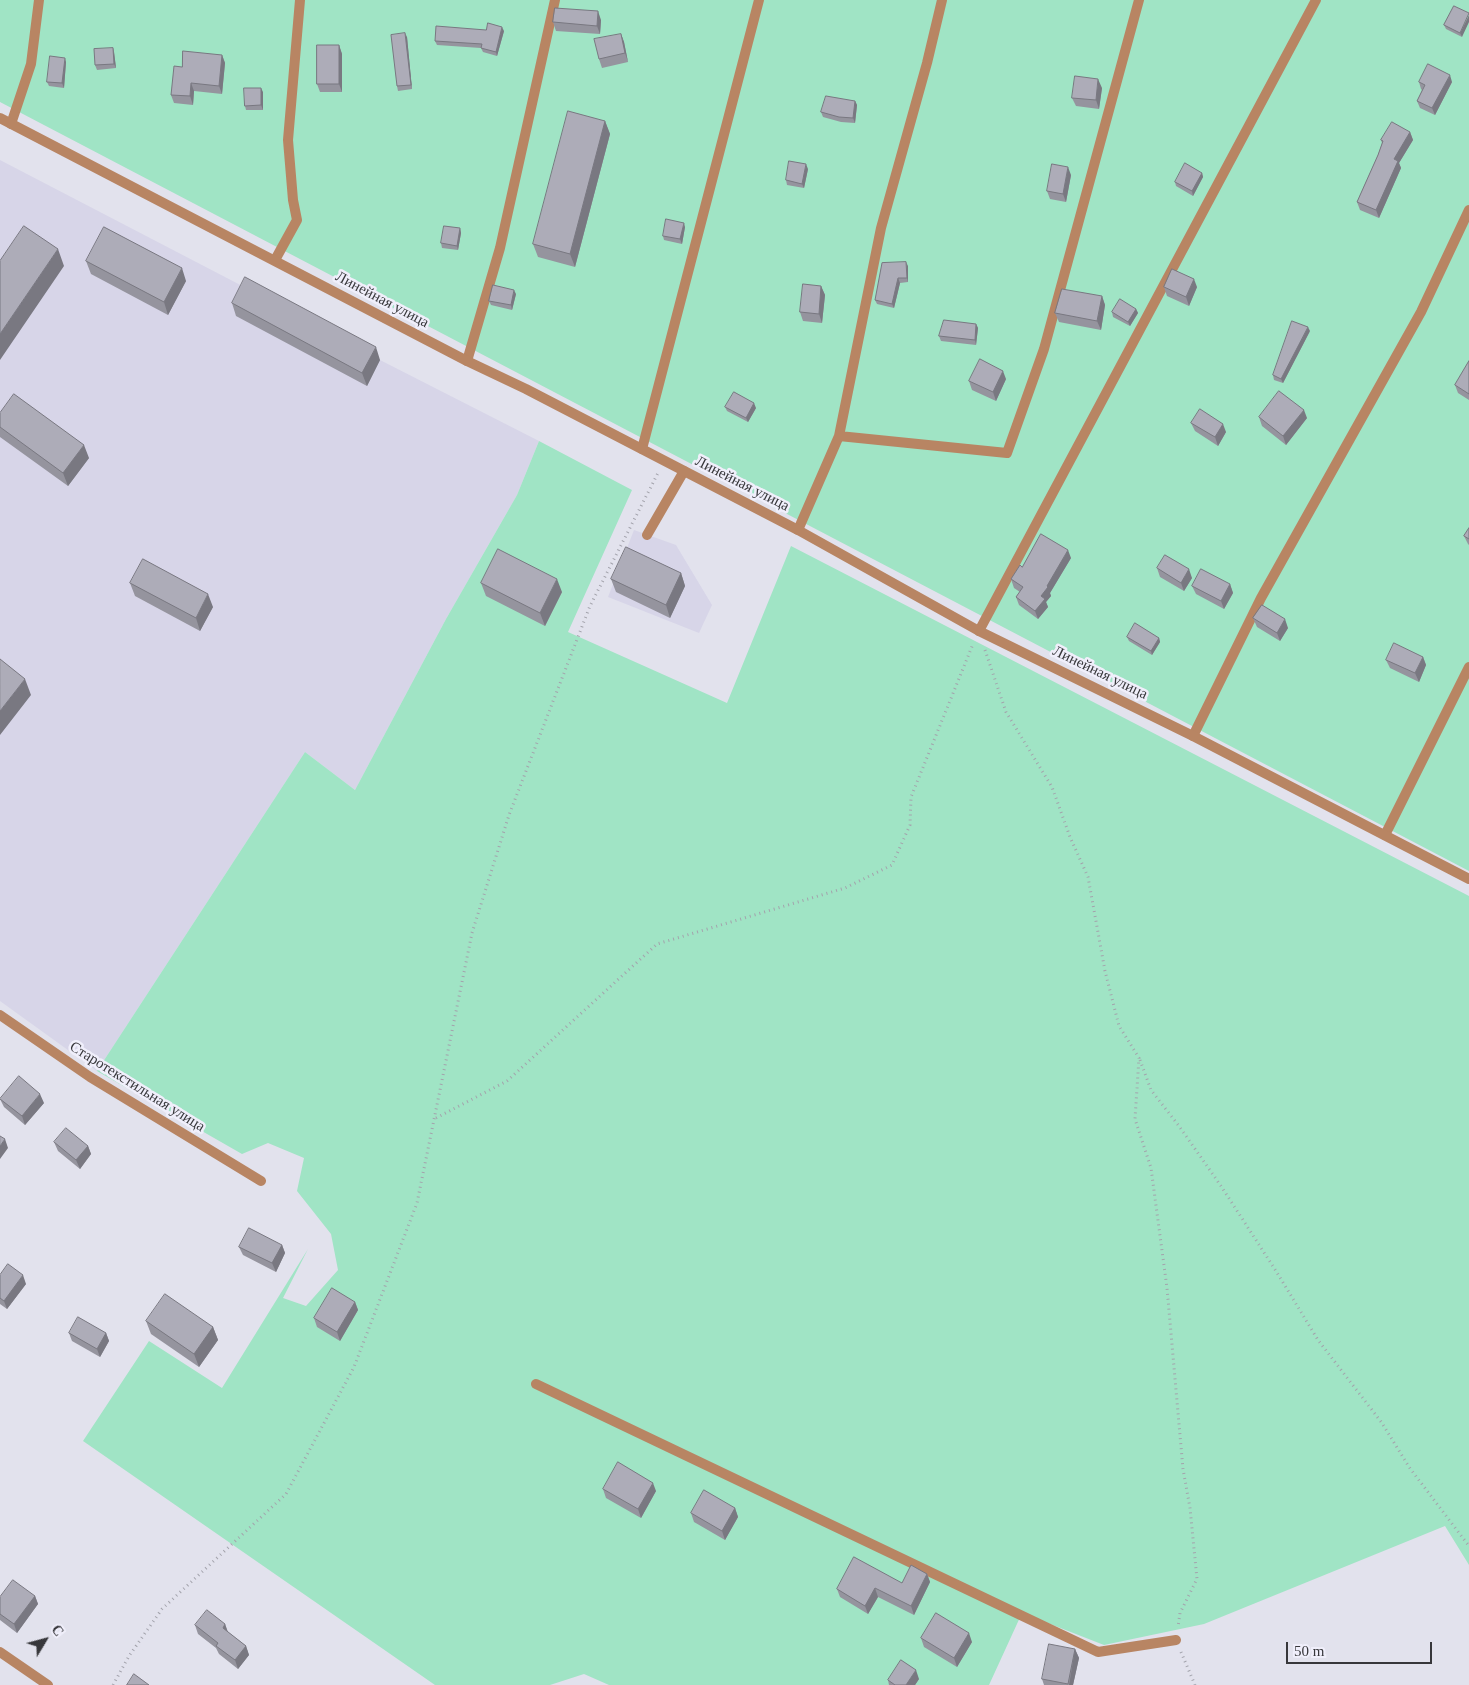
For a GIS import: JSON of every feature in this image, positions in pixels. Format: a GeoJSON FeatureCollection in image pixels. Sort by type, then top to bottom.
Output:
{"type":"FeatureCollection","features":[{"type":"Feature","properties":{"kind":"street"},"geometry":{"type":"LineString","coordinates":[[11,124],[31,64],[39,0]]}},
{"type":"Feature","properties":{"kind":"street"},"geometry":{"type":"LineString","coordinates":[[275,260],[297,220],[293,200],[288,140],[300,0]]}},
{"type":"Feature","properties":{"kind":"street"},"geometry":{"type":"LineString","coordinates":[[466,361],[500,248],[554,0]]}},
{"type":"Feature","properties":{"kind":"street"},"geometry":{"type":"LineString","coordinates":[[642,449],[759,0]]}},
{"type":"Feature","properties":{"kind":"street"},"geometry":{"type":"LineString","coordinates":[[798,530],[839,436],[881,228],[927,63],[942,0]]}},
{"type":"Feature","properties":{"kind":"street"},"geometry":{"type":"LineString","coordinates":[[839,436],[1007,453],[1044,348],[1139,0]]}},
{"type":"Feature","properties":{"kind":"street"},"geometry":{"type":"LineString","coordinates":[[979,631],[1316,0]]}},
{"type":"Feature","properties":{"kind":"street","name":"Линейная улица"},"geometry":{"type":"LineString","coordinates":[[0,118],[466,361],[526,389],[798,530],[979,631],[1193,736],[1469,879]]}},
{"type":"Feature","properties":{"kind":"street"},"geometry":{"type":"LineString","coordinates":[[1193,736],[1261,598],[1421,312],[1469,210]]}},
{"type":"Feature","properties":{"kind":"street"},"geometry":{"type":"LineString","coordinates":[[647,535],[684,471]]}},
{"type":"Feature","properties":{"kind":"street"},"geometry":{"type":"LineString","coordinates":[[1385,835],[1469,667]]}},
{"type":"Feature","properties":{"kind":"street","name":"Старотекстильная улица"},"geometry":{"type":"LineString","coordinates":[[0,1015],[90,1077],[261,1180]]}},
{"type":"Feature","properties":{"kind":"street"},"geometry":{"type":"LineString","coordinates":[[536,1384],[1098,1652],[1176,1640]]}},
{"type":"Feature","properties":{"kind":"street"},"geometry":{"type":"LineString","coordinates":[[0,1652],[48,1685]]}},
{"type":"Feature","properties":{"kind":"path"},"geometry":{"type":"LineString","coordinates":[[113,1685],[129,1656],[162,1609],[286,1494],[354,1367],[418,1203],[472,933],[509,815],[590,606],[664,460]]}},
{"type":"Feature","properties":{"kind":"path"},"geometry":{"type":"LineString","coordinates":[[979,631],[1006,712],[1052,786],[1070,837],[1088,877],[1105,971],[1119,1026],[1139,1058],[1151,1090],[1179,1126],[1220,1186],[1276,1271],[1318,1340],[1382,1423],[1409,1467],[1469,1546]]}},
{"type":"Feature","properties":{"kind":"path"},"geometry":{"type":"LineString","coordinates":[[435,1118],[506,1081],[657,944],[845,888],[892,865],[910,825],[911,797],[979,631]]}},
{"type":"Feature","properties":{"kind":"path"},"geometry":{"type":"LineString","coordinates":[[1139,1058],[1135,1119],[1151,1168],[1168,1288],[1182,1469],[1190,1508],[1197,1579],[1180,1613],[1176,1640],[1195,1685]]}},
{"type":"Feature","properties":{"kind":"shaded area"},"geometry":{"type":"Polygon","coordinates":[[[0,160],[380,360],[539,441],[517,495],[446,619],[355,790],[305,752],[97,1071],[0,1001],[0,160]]]}},
{"type":"Feature","properties":{"kind":"shaded area"},"geometry":{"type":"Polygon","coordinates":[[[634,530],[676,545],[712,605],[699,633],[608,597],[634,530]]]}},
{"type":"Feature","properties":{"kind":"green space"},"geometry":{"type":"Polygon","coordinates":[[[0,0],[1469,0],[1469,871],[0,102],[0,0]]]}},
{"type":"Feature","properties":{"kind":"green space"},"geometry":{"type":"Polygon","coordinates":[[[539,441],[632,490],[568,632],[727,703],[791,546],[1469,896],[1469,1565],[1445,1526],[1204,1624],[1104,1645],[1022,1613],[989,1685],[609,1685],[584,1674],[550,1685],[435,1685],[83,1441],[149,1341],[222,1388],[308,1249],[283,1298],[306,1306],[338,1270],[331,1234],[297,1191],[304,1158],[268,1143],[242,1154],[97,1071],[305,752],[355,790],[446,619],[517,495],[539,441]]]}},
{"type":"Feature","properties":{"kind":"building"},"geometry":{"type":"Polygon","coordinates":[[[1454,6],[1469,13],[1460,33],[1444,25],[1454,6]]]}},
{"type":"Feature","properties":{"kind":"building"},"geometry":{"type":"Polygon","coordinates":[[[555,8],[598,11],[597,26],[553,22],[555,8]]]}},
{"type":"Feature","properties":{"kind":"building"},"geometry":{"type":"Polygon","coordinates":[[[488,23],[502,27],[496,52],[481,48],[482,44],[435,41],[436,26],[486,30],[488,23]]]}},
{"type":"Feature","properties":{"kind":"building"},"geometry":{"type":"Polygon","coordinates":[[[405,33],[411,85],[397,86],[391,35],[405,33]]]}},
{"type":"Feature","properties":{"kind":"building"},"geometry":{"type":"Polygon","coordinates":[[[621,34],[625,53],[599,59],[594,39],[621,34]]]}},
{"type":"Feature","properties":{"kind":"building"},"geometry":{"type":"Polygon","coordinates":[[[317,45],[339,45],[339,84],[317,84],[317,45]]]}},
{"type":"Feature","properties":{"kind":"building"},"geometry":{"type":"Polygon","coordinates":[[[113,48],[114,64],[95,65],[94,49],[113,48]]]}},
{"type":"Feature","properties":{"kind":"building"},"geometry":{"type":"Polygon","coordinates":[[[183,51],[222,55],[219,86],[191,83],[190,96],[171,95],[174,66],[182,67],[183,51]]]}},
{"type":"Feature","properties":{"kind":"building"},"geometry":{"type":"Polygon","coordinates":[[[50,56],[65,58],[62,83],[47,82],[50,56]]]}},
{"type":"Feature","properties":{"kind":"building"},"geometry":{"type":"Polygon","coordinates":[[[1428,64],[1450,75],[1432,108],[1417,101],[1425,85],[1419,82],[1428,64]]]}},
{"type":"Feature","properties":{"kind":"building"},"geometry":{"type":"Polygon","coordinates":[[[1075,76],[1098,79],[1096,100],[1072,98],[1075,76]]]}},
{"type":"Feature","properties":{"kind":"building"},"geometry":{"type":"Polygon","coordinates":[[[244,88],[261,88],[261,105],[245,106],[244,88]]]}},
{"type":"Feature","properties":{"kind":"building"},"geometry":{"type":"Polygon","coordinates":[[[826,96],[855,101],[853,118],[839,117],[821,112],[826,96]]]}},
{"type":"Feature","properties":{"kind":"building"},"geometry":{"type":"Polygon","coordinates":[[[568,111],[605,121],[570,254],[533,244],[568,111]]]}},
{"type":"Feature","properties":{"kind":"building"},"geometry":{"type":"Polygon","coordinates":[[[1392,122],[1410,132],[1394,159],[1398,161],[1376,210],[1357,202],[1378,155],[1383,141],[1381,140],[1392,122]]]}},
{"type":"Feature","properties":{"kind":"building"},"geometry":{"type":"Polygon","coordinates":[[[789,161],[806,164],[802,184],[786,180],[789,161]]]}},
{"type":"Feature","properties":{"kind":"building"},"geometry":{"type":"Polygon","coordinates":[[[1185,163],[1202,173],[1192,191],[1175,182],[1185,163]]]}},
{"type":"Feature","properties":{"kind":"building"},"geometry":{"type":"Polygon","coordinates":[[[1052,164],[1068,167],[1063,194],[1047,191],[1052,164]]]}},
{"type":"Feature","properties":{"kind":"building"},"geometry":{"type":"Polygon","coordinates":[[[666,219],[684,223],[680,239],[663,236],[666,219]]]}},
{"type":"Feature","properties":{"kind":"building"},"geometry":{"type":"Polygon","coordinates":[[[24,226],[58,249],[0,334],[0,261],[24,226]]]}},
{"type":"Feature","properties":{"kind":"building"},"geometry":{"type":"Polygon","coordinates":[[[444,226],[460,228],[457,246],[441,243],[444,226]]]}},
{"type":"Feature","properties":{"kind":"building"},"geometry":{"type":"Polygon","coordinates":[[[104,227],[182,268],[164,302],[86,261],[104,227]]]}},
{"type":"Feature","properties":{"kind":"building"},"geometry":{"type":"Polygon","coordinates":[[[906,262],[907,278],[898,278],[892,304],[875,300],[882,263],[906,262]]]}},
{"type":"Feature","properties":{"kind":"building"},"geometry":{"type":"Polygon","coordinates":[[[1172,269],[1194,279],[1186,297],[1164,287],[1172,269]]]}},
{"type":"Feature","properties":{"kind":"building"},"geometry":{"type":"Polygon","coordinates":[[[245,277],[376,347],[362,373],[232,303],[245,277]]]}},
{"type":"Feature","properties":{"kind":"building"},"geometry":{"type":"Polygon","coordinates":[[[803,284],[821,286],[819,314],[800,312],[803,284]]]}},
{"type":"Feature","properties":{"kind":"building"},"geometry":{"type":"Polygon","coordinates":[[[493,285],[514,290],[511,305],[489,301],[493,285]]]}},
{"type":"Feature","properties":{"kind":"building"},"geometry":{"type":"Polygon","coordinates":[[[1062,289],[1102,296],[1097,321],[1055,313],[1062,289]]]}},
{"type":"Feature","properties":{"kind":"building"},"geometry":{"type":"Polygon","coordinates":[[[1120,299],[1136,309],[1128,322],[1112,312],[1120,299]]]}},
{"type":"Feature","properties":{"kind":"building"},"geometry":{"type":"Polygon","coordinates":[[[944,320],[976,324],[975,340],[939,336],[944,320]]]}},
{"type":"Feature","properties":{"kind":"building"},"geometry":{"type":"Polygon","coordinates":[[[1292,321],[1308,327],[1281,379],[1273,375],[1292,321]]]}},
{"type":"Feature","properties":{"kind":"building"},"geometry":{"type":"Polygon","coordinates":[[[980,359],[1003,371],[993,392],[969,381],[980,359]]]}},
{"type":"Feature","properties":{"kind":"building"},"geometry":{"type":"Polygon","coordinates":[[[1469,361],[1469,394],[1455,385],[1469,361]]]}},
{"type":"Feature","properties":{"kind":"building"},"geometry":{"type":"Polygon","coordinates":[[[1279,391],[1304,410],[1283,436],[1259,417],[1279,391]]]}},
{"type":"Feature","properties":{"kind":"building"},"geometry":{"type":"Polygon","coordinates":[[[734,392],[754,403],[746,418],[725,407],[734,392]]]}},
{"type":"Feature","properties":{"kind":"building"},"geometry":{"type":"Polygon","coordinates":[[[14,394],[84,445],[63,473],[0,427],[0,413],[14,394]]]}},
{"type":"Feature","properties":{"kind":"building"},"geometry":{"type":"Polygon","coordinates":[[[1200,409],[1223,424],[1215,437],[1191,423],[1200,409]]]}},
{"type":"Feature","properties":{"kind":"building"},"geometry":{"type":"Polygon","coordinates":[[[1469,528],[1469,539],[1464,536],[1469,528]]]}},
{"type":"Feature","properties":{"kind":"building"},"geometry":{"type":"Polygon","coordinates":[[[1041,534],[1068,550],[1041,596],[1045,599],[1035,611],[1016,597],[1023,587],[1011,579],[1020,565],[1022,567],[1041,534]]]}},
{"type":"Feature","properties":{"kind":"building"},"geometry":{"type":"Polygon","coordinates":[[[626,547],[681,573],[666,605],[611,579],[626,547]]]}},
{"type":"Feature","properties":{"kind":"building"},"geometry":{"type":"Polygon","coordinates":[[[498,549],[557,579],[540,613],[481,583],[498,549]]]}},
{"type":"Feature","properties":{"kind":"building"},"geometry":{"type":"Polygon","coordinates":[[[1165,555],[1189,569],[1181,583],[1157,568],[1165,555]]]}},
{"type":"Feature","properties":{"kind":"building"},"geometry":{"type":"Polygon","coordinates":[[[143,559],[208,594],[196,618],[130,583],[143,559]]]}},
{"type":"Feature","properties":{"kind":"building"},"geometry":{"type":"Polygon","coordinates":[[[1201,569],[1230,584],[1221,601],[1192,586],[1201,569]]]}},
{"type":"Feature","properties":{"kind":"building"},"geometry":{"type":"Polygon","coordinates":[[[1262,605],[1285,619],[1277,633],[1253,618],[1262,605]]]}},
{"type":"Feature","properties":{"kind":"building"},"geometry":{"type":"Polygon","coordinates":[[[1135,623],[1159,638],[1151,651],[1127,637],[1135,623]]]}},
{"type":"Feature","properties":{"kind":"building"},"geometry":{"type":"Polygon","coordinates":[[[1394,643],[1423,657],[1415,673],[1386,660],[1394,643]]]}},
{"type":"Feature","properties":{"kind":"building"},"geometry":{"type":"Polygon","coordinates":[[[0,659],[25,679],[0,711],[0,659]]]}},
{"type":"Feature","properties":{"kind":"building"},"geometry":{"type":"Polygon","coordinates":[[[19,1076],[40,1094],[22,1116],[0,1099],[19,1076]]]}},
{"type":"Feature","properties":{"kind":"building"},"geometry":{"type":"Polygon","coordinates":[[[66,1128],[88,1146],[76,1160],[54,1142],[66,1128]]]}},
{"type":"Feature","properties":{"kind":"building"},"geometry":{"type":"Polygon","coordinates":[[[0,1136],[5,1139],[0,1146],[0,1136]]]}},
{"type":"Feature","properties":{"kind":"building"},"geometry":{"type":"Polygon","coordinates":[[[249,1228],[282,1245],[272,1263],[239,1247],[249,1228]]]}},
{"type":"Feature","properties":{"kind":"building"},"geometry":{"type":"Polygon","coordinates":[[[8,1264],[23,1275],[4,1301],[0,1298],[0,1275],[8,1264]]]}},
{"type":"Feature","properties":{"kind":"building"},"geometry":{"type":"Polygon","coordinates":[[[332,1288],[355,1302],[337,1332],[314,1318],[332,1288]]]}},
{"type":"Feature","properties":{"kind":"building"},"geometry":{"type":"Polygon","coordinates":[[[165,1294],[213,1327],[194,1354],[146,1321],[165,1294]]]}},
{"type":"Feature","properties":{"kind":"building"},"geometry":{"type":"Polygon","coordinates":[[[78,1317],[106,1333],[97,1349],[69,1333],[78,1317]]]}},
{"type":"Feature","properties":{"kind":"building"},"geometry":{"type":"Polygon","coordinates":[[[618,1462],[653,1483],[638,1509],[603,1489],[618,1462]]]}},
{"type":"Feature","properties":{"kind":"building"},"geometry":{"type":"Polygon","coordinates":[[[704,1490],[735,1508],[722,1531],[691,1513],[704,1490]]]}},
{"type":"Feature","properties":{"kind":"building"},"geometry":{"type":"Polygon","coordinates":[[[854,1557],[902,1583],[911,1565],[927,1574],[911,1606],[875,1588],[865,1606],[837,1589],[854,1557]]]}},
{"type":"Feature","properties":{"kind":"building"},"geometry":{"type":"Polygon","coordinates":[[[13,1580],[35,1596],[14,1624],[0,1614],[0,1597],[13,1580]]]}},
{"type":"Feature","properties":{"kind":"building"},"geometry":{"type":"Polygon","coordinates":[[[207,1610],[225,1624],[223,1628],[246,1646],[235,1660],[216,1646],[218,1643],[195,1625],[207,1610]]]}},
{"type":"Feature","properties":{"kind":"building"},"geometry":{"type":"Polygon","coordinates":[[[936,1613],[969,1633],[954,1658],[921,1638],[936,1613]]]}},
{"type":"Feature","properties":{"kind":"building"},"geometry":{"type":"Polygon","coordinates":[[[1049,1644],[1075,1649],[1068,1684],[1042,1679],[1049,1644]]]}},
{"type":"Feature","properties":{"kind":"building"},"geometry":{"type":"Polygon","coordinates":[[[901,1660],[916,1670],[906,1685],[895,1685],[888,1680],[901,1660]]]}},
{"type":"Feature","properties":{"kind":"building"},"geometry":{"type":"Polygon","coordinates":[[[134,1674],[149,1685],[127,1685],[134,1674]]]}}]}
